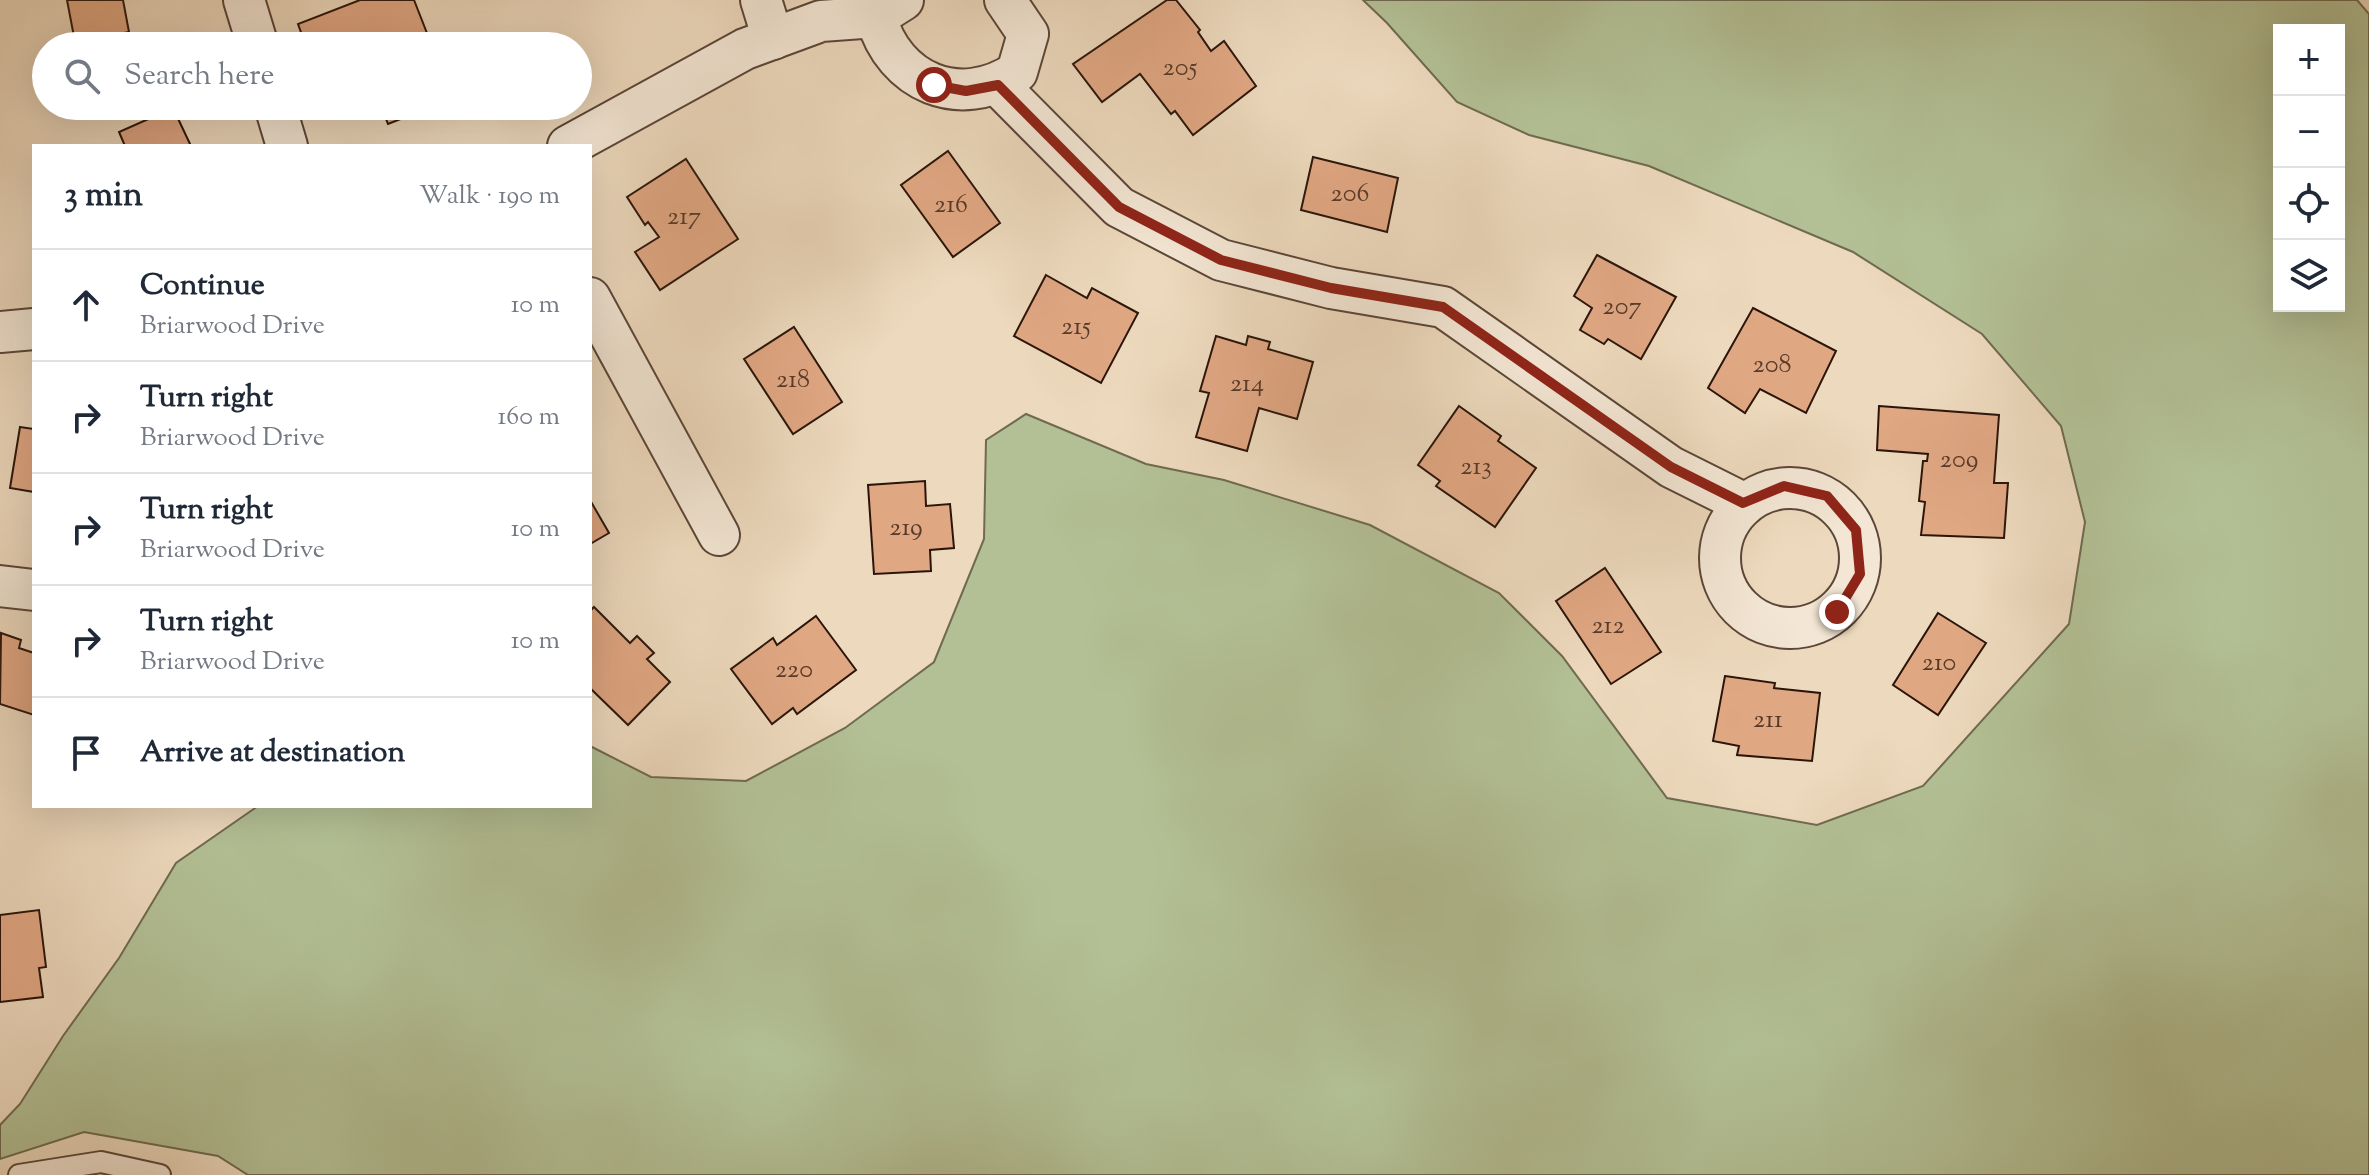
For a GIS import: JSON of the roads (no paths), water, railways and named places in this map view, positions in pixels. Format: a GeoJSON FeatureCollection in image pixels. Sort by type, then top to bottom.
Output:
{"type":"FeatureCollection","features":[{"type":"Feature","properties":{"kind":"street"},"geometry":{"type":"LineString","coordinates":[[244,0],[254,32]]}},
{"type":"Feature","properties":{"kind":"street"},"geometry":{"type":"LineString","coordinates":[[761,0],[773,39]]}},
{"type":"Feature","properties":{"kind":"street"},"geometry":{"type":"LineString","coordinates":[[572,144],[745,49],[821,21],[890,9],[881,38],[895,59],[934,85],[966,91],[998,85],[1017,72],[1028,34],[1005,0]]}},
{"type":"Feature","properties":{"kind":"street"},"geometry":{"type":"LineString","coordinates":[[998,85],[1119,207],[1221,260],[1331,288],[1443,307],[1671,467],[1743,503]]}},
{"type":"Feature","properties":{"kind":"street"},"geometry":{"type":"LineString","coordinates":[[279,120],[286,144]]}},
{"type":"Feature","properties":{"kind":"street"},"geometry":{"type":"LineString","coordinates":[[592,302],[719,535]]}},
{"type":"Feature","properties":{"kind":"street"},"geometry":{"type":"LineString","coordinates":[[0,332],[32,329]]}},
{"type":"Feature","properties":{"kind":"street"},"geometry":{"type":"LineString","coordinates":[[0,586],[32,590]]}},
{"type":"Feature","properties":{"kind":"lane"},"geometry":{"type":"LineString","coordinates":[[19,1175],[101,1162],[160,1175]]}}]}
